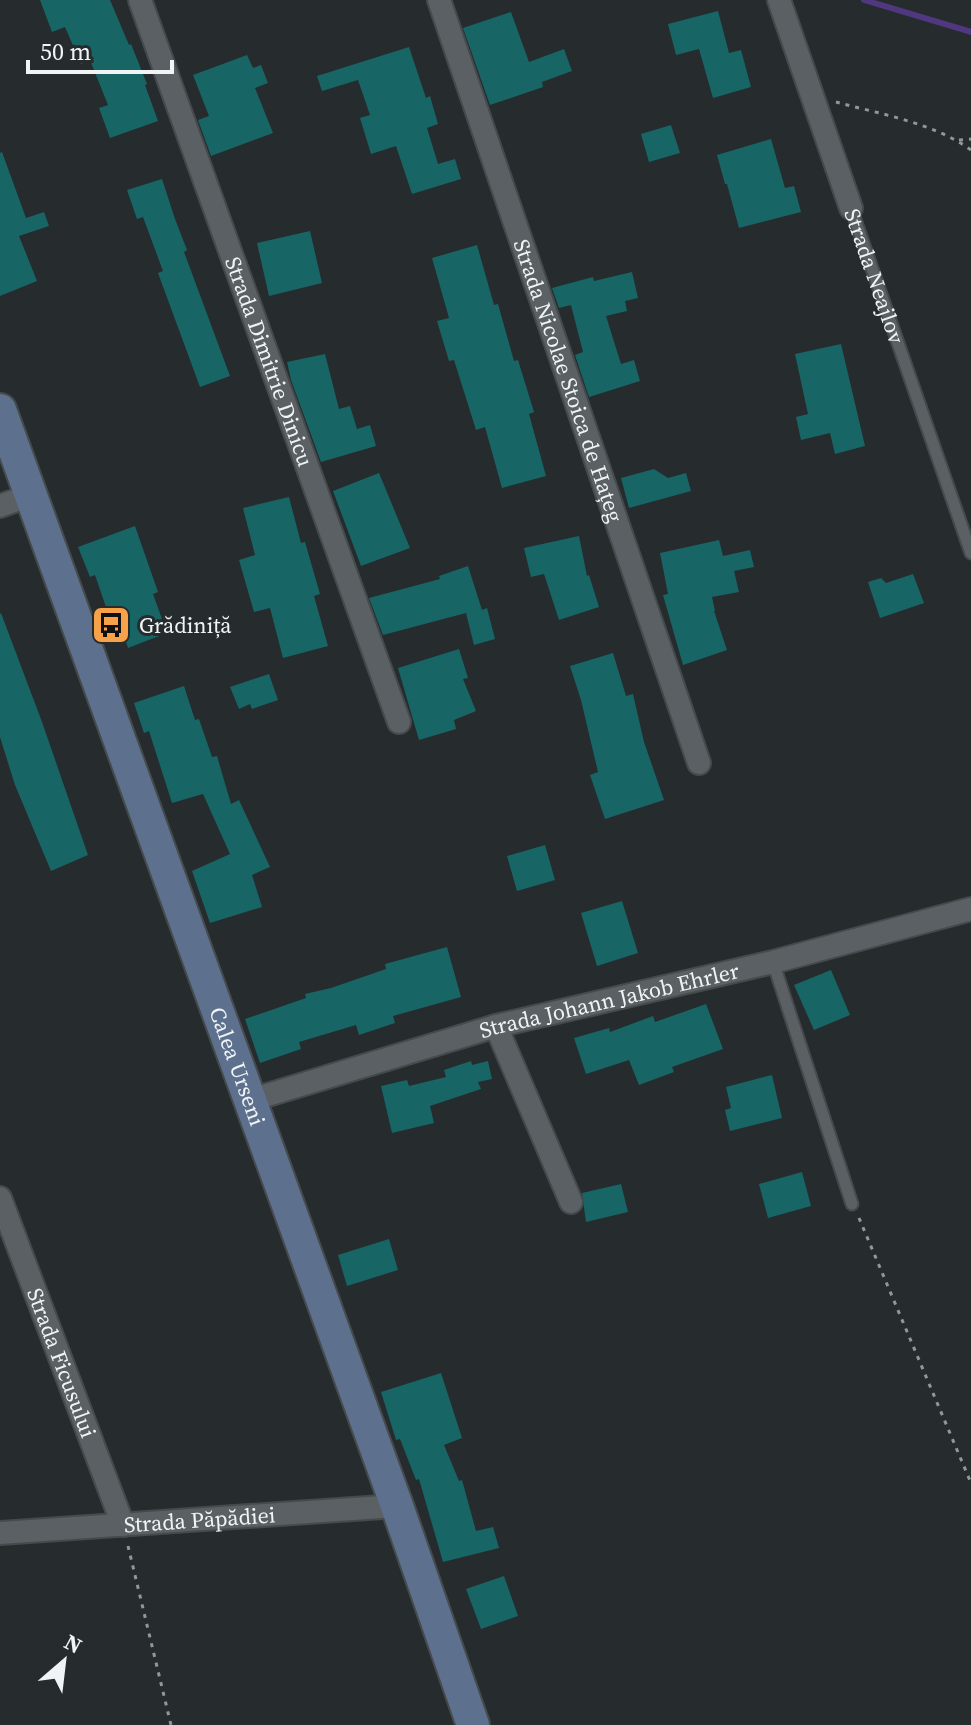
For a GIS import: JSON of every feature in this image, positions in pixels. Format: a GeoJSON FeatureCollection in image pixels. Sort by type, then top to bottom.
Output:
{"type":"FeatureCollection","features":[{"type":"Feature","properties":{"kind":"street","name":"Strada Dimitrie Dinicu"},"geometry":{"type":"LineString","coordinates":[[140,0],[399,722]]}},
{"type":"Feature","properties":{"kind":"street","name":"Strada Nicolae Stoica de Hațeg"},"geometry":{"type":"LineString","coordinates":[[439,0],[699,763]]}},
{"type":"Feature","properties":{"kind":"street","name":"Strada Neajlov"},"geometry":{"type":"LineString","coordinates":[[779,0],[851,208]]}},
{"type":"Feature","properties":{"kind":"street","name":"Calea Urseni"},"geometry":{"type":"LineString","coordinates":[[0,410],[251,1100],[473,1725]]}},
{"type":"Feature","properties":{"kind":"street"},"geometry":{"type":"LineString","coordinates":[[0,506],[31,495]]}},
{"type":"Feature","properties":{"kind":"street","name":"Strada Johann Jakob Ehrler"},"geometry":{"type":"LineString","coordinates":[[251,1100],[496,1026],[773,962],[971,909]]}},
{"type":"Feature","properties":{"kind":"street"},"geometry":{"type":"LineString","coordinates":[[496,1026],[571,1202]]}},
{"type":"Feature","properties":{"kind":"street","name":"Strada Ficusului"},"geometry":{"type":"LineString","coordinates":[[0,1198],[123,1525]]}},
{"type":"Feature","properties":{"kind":"street","name":"Strada Păpădiei"},"geometry":{"type":"LineString","coordinates":[[0,1533],[397,1506]]}},
{"type":"Feature","properties":{"kind":"lane","name":"Strada Neajlov"},"geometry":{"type":"LineString","coordinates":[[851,208],[971,553]]}},
{"type":"Feature","properties":{"kind":"lane"},"geometry":{"type":"LineString","coordinates":[[773,962],[852,1204]]}},
{"type":"Feature","properties":{"kind":"path"},"geometry":{"type":"LineString","coordinates":[[813,97],[904,120],[958,140],[971,150]]}},
{"type":"Feature","properties":{"kind":"path"},"geometry":{"type":"LineString","coordinates":[[958,140],[971,139]]}},
{"type":"Feature","properties":{"kind":"path"},"geometry":{"type":"LineString","coordinates":[[852,1204],[971,1483]]}},
{"type":"Feature","properties":{"kind":"path"},"geometry":{"type":"LineString","coordinates":[[123,1525],[171,1725]]}},
{"type":"Feature","properties":{"kind":"building"},"geometry":{"type":"Polygon","coordinates":[[[40,0],[110,0],[147,84],[158,121],[110,138],[99,108],[108,105],[90,60],[81,64],[65,27],[52,32],[40,0]]]}},
{"type":"Feature","properties":{"kind":"building"},"geometry":{"type":"Polygon","coordinates":[[[718,11],[729,53],[741,50],[751,87],[713,98],[699,49],[676,55],[668,24],[718,11]]]}},
{"type":"Feature","properties":{"kind":"building"},"geometry":{"type":"Polygon","coordinates":[[[511,12],[529,62],[564,49],[572,71],[542,82],[543,87],[490,105],[463,28],[511,12]]]}},
{"type":"Feature","properties":{"kind":"building"},"geometry":{"type":"Polygon","coordinates":[[[409,47],[438,124],[427,128],[438,164],[455,159],[461,179],[412,194],[396,146],[371,154],[360,118],[370,115],[358,80],[322,91],[317,76],[409,47]]]}},
{"type":"Feature","properties":{"kind":"building"},"geometry":{"type":"Polygon","coordinates":[[[247,55],[253,68],[261,65],[268,83],[255,88],[273,133],[211,156],[198,120],[209,116],[193,75],[247,55]]]}},
{"type":"Feature","properties":{"kind":"building"},"geometry":{"type":"Polygon","coordinates":[[[671,125],[680,153],[649,162],[641,134],[671,125]]]}},
{"type":"Feature","properties":{"kind":"building"},"geometry":{"type":"Polygon","coordinates":[[[771,139],[785,188],[794,186],[801,212],[739,228],[717,155],[771,139]]]}},
{"type":"Feature","properties":{"kind":"building"},"geometry":{"type":"Polygon","coordinates":[[[0,153],[26,218],[44,212],[49,226],[19,236],[37,281],[0,296],[0,153]]]}},
{"type":"Feature","properties":{"kind":"building"},"geometry":{"type":"Polygon","coordinates":[[[162,179],[187,250],[184,252],[230,376],[200,387],[158,273],[163,271],[143,217],[137,219],[127,190],[162,179]]]}},
{"type":"Feature","properties":{"kind":"building"},"geometry":{"type":"Polygon","coordinates":[[[310,231],[322,283],[269,296],[257,243],[310,231]]]}},
{"type":"Feature","properties":{"kind":"building"},"geometry":{"type":"Polygon","coordinates":[[[477,245],[494,305],[498,304],[514,361],[518,360],[534,412],[529,414],[546,476],[502,488],[485,427],[476,430],[454,360],[449,361],[437,321],[449,318],[432,258],[477,245]]]}},
{"type":"Feature","properties":{"kind":"building"},"geometry":{"type":"Polygon","coordinates":[[[632,272],[638,298],[625,301],[627,311],[606,316],[621,364],[634,360],[640,381],[589,397],[575,355],[583,352],[571,305],[559,308],[552,288],[593,277],[594,281],[632,272]]]}},
{"type":"Feature","properties":{"kind":"building"},"geometry":{"type":"Polygon","coordinates":[[[841,344],[865,446],[835,454],[830,433],[801,440],[796,417],[808,414],[795,354],[841,344]]]}},
{"type":"Feature","properties":{"kind":"building"},"geometry":{"type":"Polygon","coordinates":[[[325,354],[339,409],[350,406],[357,429],[370,425],[376,446],[321,462],[287,362],[325,354]]]}},
{"type":"Feature","properties":{"kind":"building"},"geometry":{"type":"Polygon","coordinates":[[[654,469],[668,478],[686,473],[691,491],[629,508],[621,478],[654,469]]]}},
{"type":"Feature","properties":{"kind":"building"},"geometry":{"type":"Polygon","coordinates":[[[379,473],[410,548],[361,566],[333,491],[379,473]]]}},
{"type":"Feature","properties":{"kind":"building"},"geometry":{"type":"Polygon","coordinates":[[[289,497],[301,543],[305,542],[320,594],[314,596],[328,646],[283,658],[270,608],[254,612],[239,560],[255,555],[243,508],[289,497]]]}},
{"type":"Feature","properties":{"kind":"building"},"geometry":{"type":"Polygon","coordinates":[[[135,526],[158,592],[153,594],[167,633],[128,648],[114,608],[107,610],[95,575],[90,577],[78,547],[135,526]]]}},
{"type":"Feature","properties":{"kind":"building"},"geometry":{"type":"Polygon","coordinates":[[[579,536],[587,576],[599,607],[559,620],[544,574],[531,577],[524,548],[579,536]]]}},
{"type":"Feature","properties":{"kind":"building"},"geometry":{"type":"Polygon","coordinates":[[[719,540],[723,556],[750,550],[754,567],[734,571],[739,592],[712,597],[727,650],[683,665],[663,595],[668,594],[660,553],[719,540]]]}},
{"type":"Feature","properties":{"kind":"building"},"geometry":{"type":"Polygon","coordinates":[[[468,566],[482,610],[487,608],[495,639],[474,645],[466,613],[383,635],[369,598],[440,579],[439,576],[468,566]]]}},
{"type":"Feature","properties":{"kind":"building"},"geometry":{"type":"Polygon","coordinates":[[[913,574],[924,603],[880,618],[868,582],[881,578],[886,583],[913,574]]]}},
{"type":"Feature","properties":{"kind":"building"},"geometry":{"type":"Polygon","coordinates":[[[1,613],[88,855],[51,871],[15,785],[0,737],[1,613]]]}},
{"type":"Feature","properties":{"kind":"building"},"geometry":{"type":"Polygon","coordinates":[[[459,649],[468,678],[463,679],[476,711],[454,720],[456,729],[419,740],[398,668],[459,649]]]}},
{"type":"Feature","properties":{"kind":"building"},"geometry":{"type":"Polygon","coordinates":[[[613,653],[626,696],[633,694],[644,742],[664,800],[605,819],[590,775],[598,772],[570,666],[613,653]]]}},
{"type":"Feature","properties":{"kind":"building"},"geometry":{"type":"Polygon","coordinates":[[[269,674],[278,700],[252,709],[250,704],[239,709],[230,687],[269,674]]]}},
{"type":"Feature","properties":{"kind":"building"},"geometry":{"type":"Polygon","coordinates":[[[184,686],[212,757],[217,756],[231,804],[239,800],[270,867],[252,875],[262,907],[210,923],[192,871],[230,854],[203,794],[172,803],[149,731],[144,733],[134,703],[184,686]]]}},
{"type":"Feature","properties":{"kind":"building"},"geometry":{"type":"Polygon","coordinates":[[[545,845],[555,880],[517,891],[507,856],[545,845]]]}},
{"type":"Feature","properties":{"kind":"building"},"geometry":{"type":"Polygon","coordinates":[[[622,901],[638,953],[597,966],[581,913],[622,901]]]}},
{"type":"Feature","properties":{"kind":"building"},"geometry":{"type":"Polygon","coordinates":[[[447,947],[461,997],[393,1016],[395,1023],[359,1035],[356,1025],[299,1042],[301,1049],[260,1063],[245,1019],[306,998],[305,994],[386,969],[385,964],[447,947]]]}},
{"type":"Feature","properties":{"kind":"building"},"geometry":{"type":"Polygon","coordinates":[[[831,970],[850,1015],[814,1030],[794,985],[831,970]]]}},
{"type":"Feature","properties":{"kind":"building"},"geometry":{"type":"Polygon","coordinates":[[[706,1004],[723,1049],[672,1067],[674,1072],[639,1085],[629,1060],[586,1074],[574,1038],[609,1028],[610,1032],[653,1016],[655,1022],[706,1004]]]}},
{"type":"Feature","properties":{"kind":"building"},"geometry":{"type":"Polygon","coordinates":[[[471,1061],[472,1065],[488,1061],[492,1079],[478,1082],[481,1089],[430,1106],[434,1123],[392,1133],[381,1086],[407,1080],[409,1086],[446,1077],[444,1070],[471,1061]]]}},
{"type":"Feature","properties":{"kind":"building"},"geometry":{"type":"Polygon","coordinates":[[[772,1075],[782,1118],[730,1131],[725,1110],[731,1108],[726,1087],[772,1075]]]}},
{"type":"Feature","properties":{"kind":"building"},"geometry":{"type":"Polygon","coordinates":[[[802,1172],[811,1206],[768,1218],[759,1184],[802,1172]]]}},
{"type":"Feature","properties":{"kind":"building"},"geometry":{"type":"Polygon","coordinates":[[[621,1184],[628,1212],[586,1222],[582,1193],[621,1184]]]}},
{"type":"Feature","properties":{"kind":"building"},"geometry":{"type":"Polygon","coordinates":[[[389,1239],[398,1270],[347,1286],[338,1255],[389,1239]]]}},
{"type":"Feature","properties":{"kind":"building"},"geometry":{"type":"Polygon","coordinates":[[[441,1373],[462,1438],[444,1445],[459,1481],[462,1480],[476,1531],[493,1527],[499,1548],[443,1562],[419,1479],[416,1480],[400,1439],[396,1440],[381,1392],[441,1373]]]}},
{"type":"Feature","properties":{"kind":"building"},"geometry":{"type":"Polygon","coordinates":[[[504,1576],[518,1616],[481,1629],[466,1589],[504,1576]]]}},
{"type":"Feature","properties":{"kind":"waterway"},"geometry":{"type":"LineString","coordinates":[[864,0],[971,32]]}},
{"type":"Feature","properties":{"kind":"place","name":"Grădiniță"},"geometry":{"type":"Point","coordinates":[111,625]}}]}
